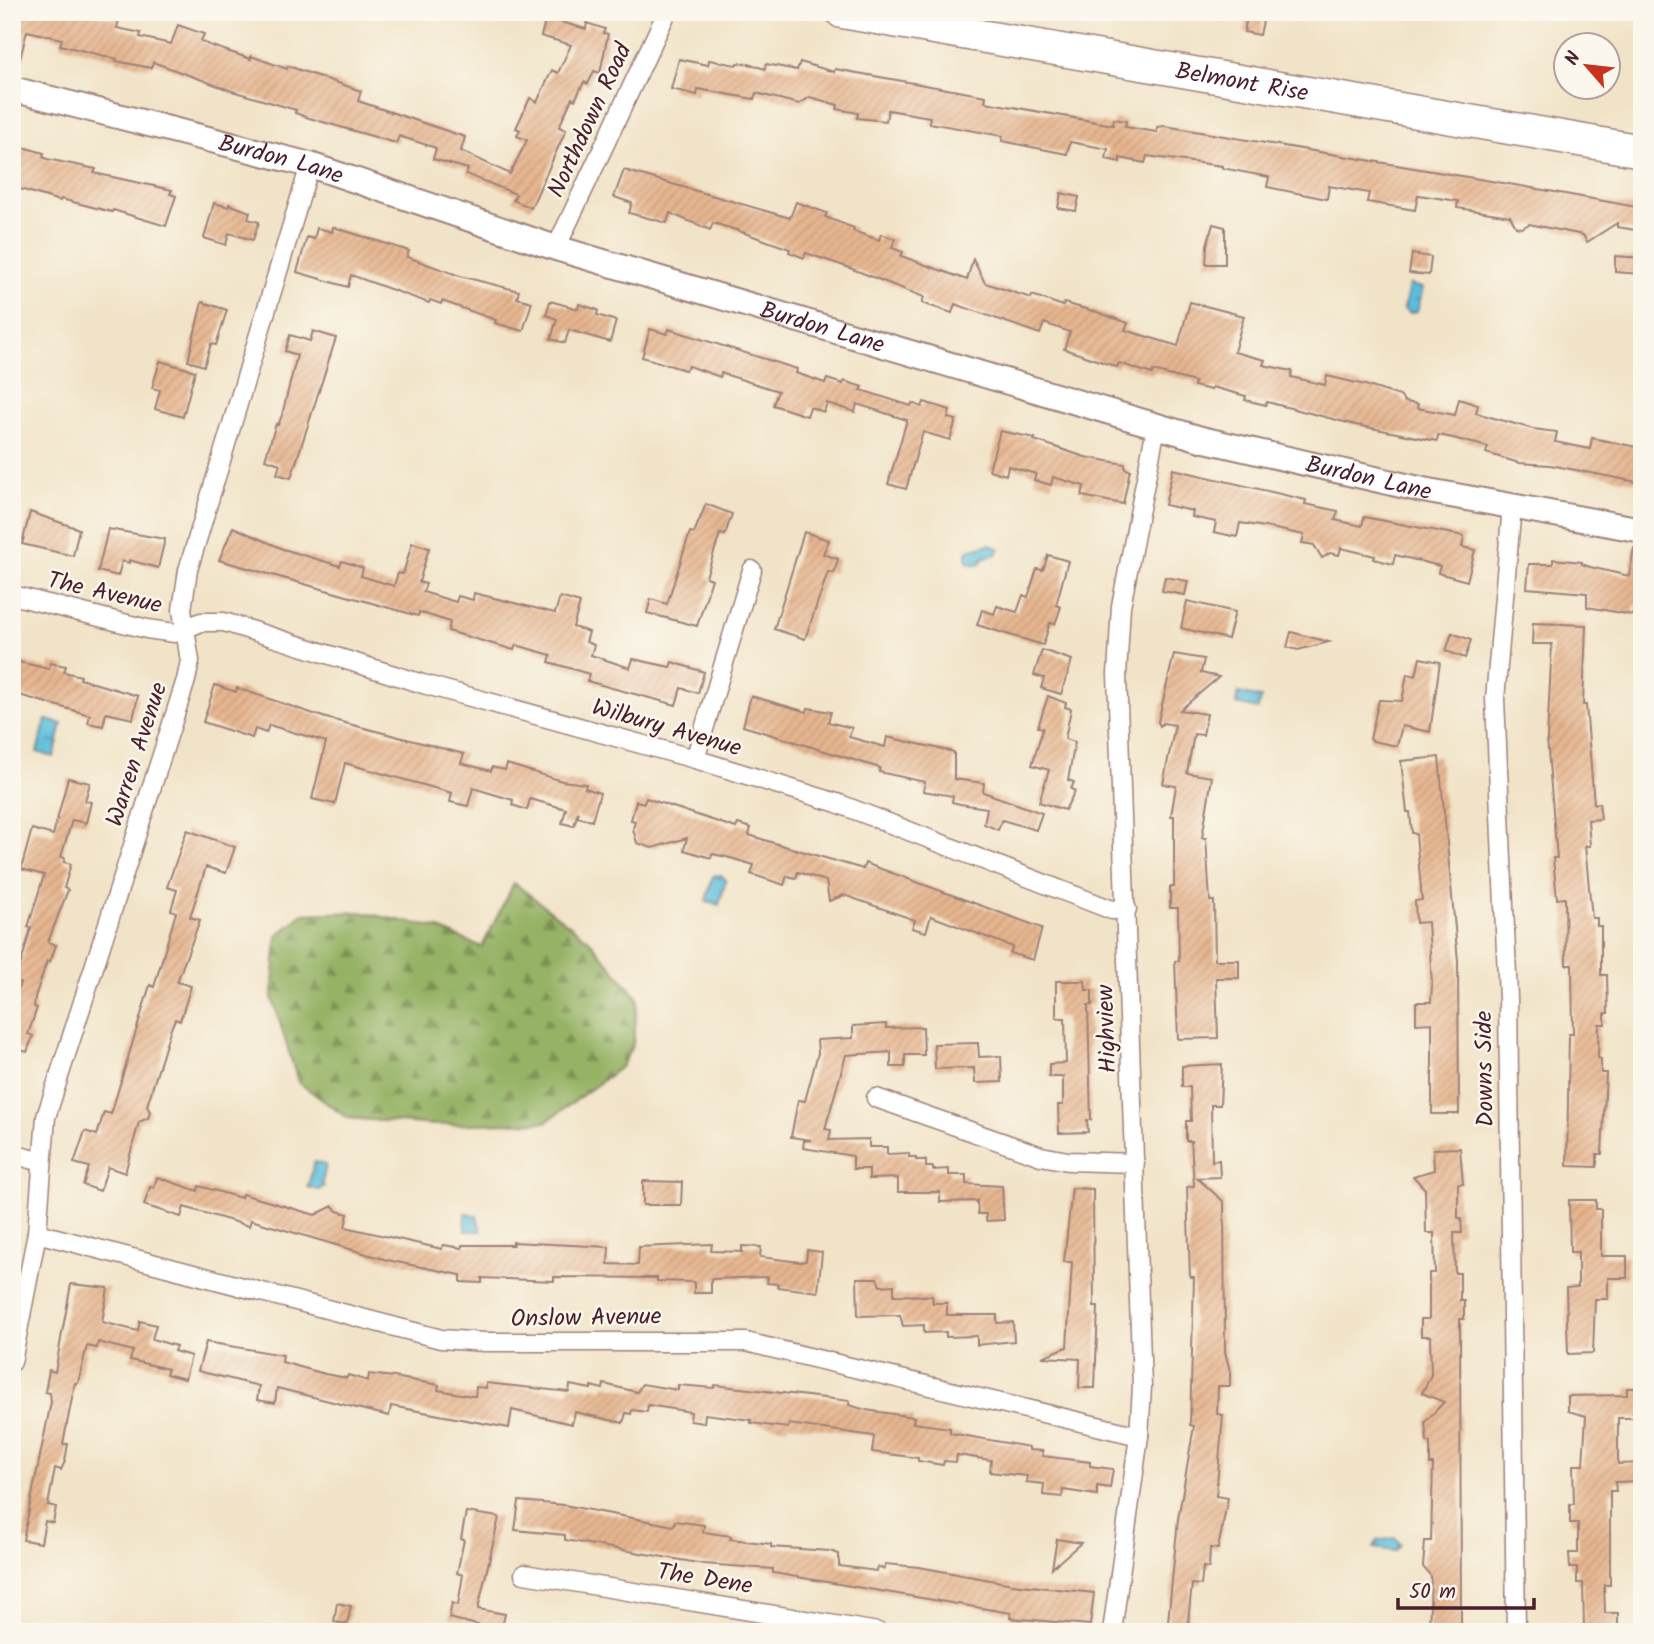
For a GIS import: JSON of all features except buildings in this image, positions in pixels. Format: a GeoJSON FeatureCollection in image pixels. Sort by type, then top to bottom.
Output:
{"type":"FeatureCollection","features":[{"type":"Feature","properties":{"kind":"highway","name":"Belmont Rise"},"geometry":{"type":"LineString","coordinates":[[842,12],[1642,151]]}},
{"type":"Feature","properties":{"kind":"street","name":"Northdown Road"},"geometry":{"type":"LineString","coordinates":[[556,248],[667,12]]}},
{"type":"Feature","properties":{"kind":"street","name":"Burdon Lane"},"geometry":{"type":"LineString","coordinates":[[12,89],[310,165],[556,248],[1156,427],[1252,453],[1642,530]]}},
{"type":"Feature","properties":{"kind":"street","name":"Warren Avenue"},"geometry":{"type":"LineString","coordinates":[[12,1362],[37,1233],[46,1117],[186,680],[190,662],[182,610],[188,570],[310,165]]}},
{"type":"Feature","properties":{"kind":"street","name":"Highview"},"geometry":{"type":"LineString","coordinates":[[1112,1632],[1139,1436],[1141,1366],[1117,674],[1119,624],[1156,427]]}},
{"type":"Feature","properties":{"kind":"street","name":"Downs Side"},"geometry":{"type":"LineString","coordinates":[[1512,506],[1495,699],[1508,998],[1516,1632]]}},
{"type":"Feature","properties":{"kind":"street"},"geometry":{"type":"LineString","coordinates":[[695,759],[752,570]]}},
{"type":"Feature","properties":{"kind":"street","name":"The Avenue"},"geometry":{"type":"LineString","coordinates":[[12,595],[147,629],[175,633],[187,629]]}},
{"type":"Feature","properties":{"kind":"street","name":"Wilbury Avenue"},"geometry":{"type":"LineString","coordinates":[[187,629],[201,622],[224,622],[423,684],[695,759],[836,803],[1112,910],[1127,909]]}},
{"type":"Feature","properties":{"kind":"street"},"geometry":{"type":"LineString","coordinates":[[876,1098],[1041,1156],[1068,1161],[1135,1163]]}},
{"type":"Feature","properties":{"kind":"street"},"geometry":{"type":"LineString","coordinates":[[12,1154],[42,1162]]}},
{"type":"Feature","properties":{"kind":"street","name":"Onslow Avenue"},"geometry":{"type":"LineString","coordinates":[[37,1233],[441,1339],[485,1342],[746,1342],[1139,1436]]}},
{"type":"Feature","properties":{"kind":"street","name":"The Dene"},"geometry":{"type":"LineString","coordinates":[[524,1574],[878,1632]]}},
{"type":"Feature","properties":{"kind":"green space"},"geometry":{"type":"Polygon","coordinates":[[[514,883],[590,941],[638,998],[633,1044],[622,1066],[546,1122],[436,1125],[347,1118],[298,1082],[272,997],[277,936],[303,914],[360,912],[437,928],[482,947],[514,883]]]}},
{"type":"Feature","properties":{"kind":"water"},"geometry":{"type":"Polygon","coordinates":[[[1409,285],[1423,288],[1417,312],[1410,313],[1404,309],[1409,285]]]}},
{"type":"Feature","properties":{"kind":"water"},"geometry":{"type":"Polygon","coordinates":[[[990,544],[999,549],[997,554],[985,557],[978,565],[969,563],[966,558],[968,550],[990,544]]]}},
{"type":"Feature","properties":{"kind":"water"},"geometry":{"type":"Polygon","coordinates":[[[1238,693],[1261,698],[1258,709],[1236,704],[1238,693]]]}},
{"type":"Feature","properties":{"kind":"water"},"geometry":{"type":"Polygon","coordinates":[[[46,720],[62,724],[54,757],[37,752],[46,720]]]}},
{"type":"Feature","properties":{"kind":"water"},"geometry":{"type":"Polygon","coordinates":[[[721,875],[726,880],[719,905],[706,901],[713,876],[721,875]]]}},
{"type":"Feature","properties":{"kind":"water"},"geometry":{"type":"Polygon","coordinates":[[[314,1162],[326,1165],[322,1183],[324,1186],[319,1190],[308,1187],[314,1162]]]}},
{"type":"Feature","properties":{"kind":"water"},"geometry":{"type":"Polygon","coordinates":[[[465,1213],[477,1216],[481,1231],[465,1231],[465,1213]]]}},
{"type":"Feature","properties":{"kind":"water"},"geometry":{"type":"Polygon","coordinates":[[[1396,1538],[1400,1545],[1395,1551],[1374,1548],[1377,1541],[1396,1538]]]}}]}
